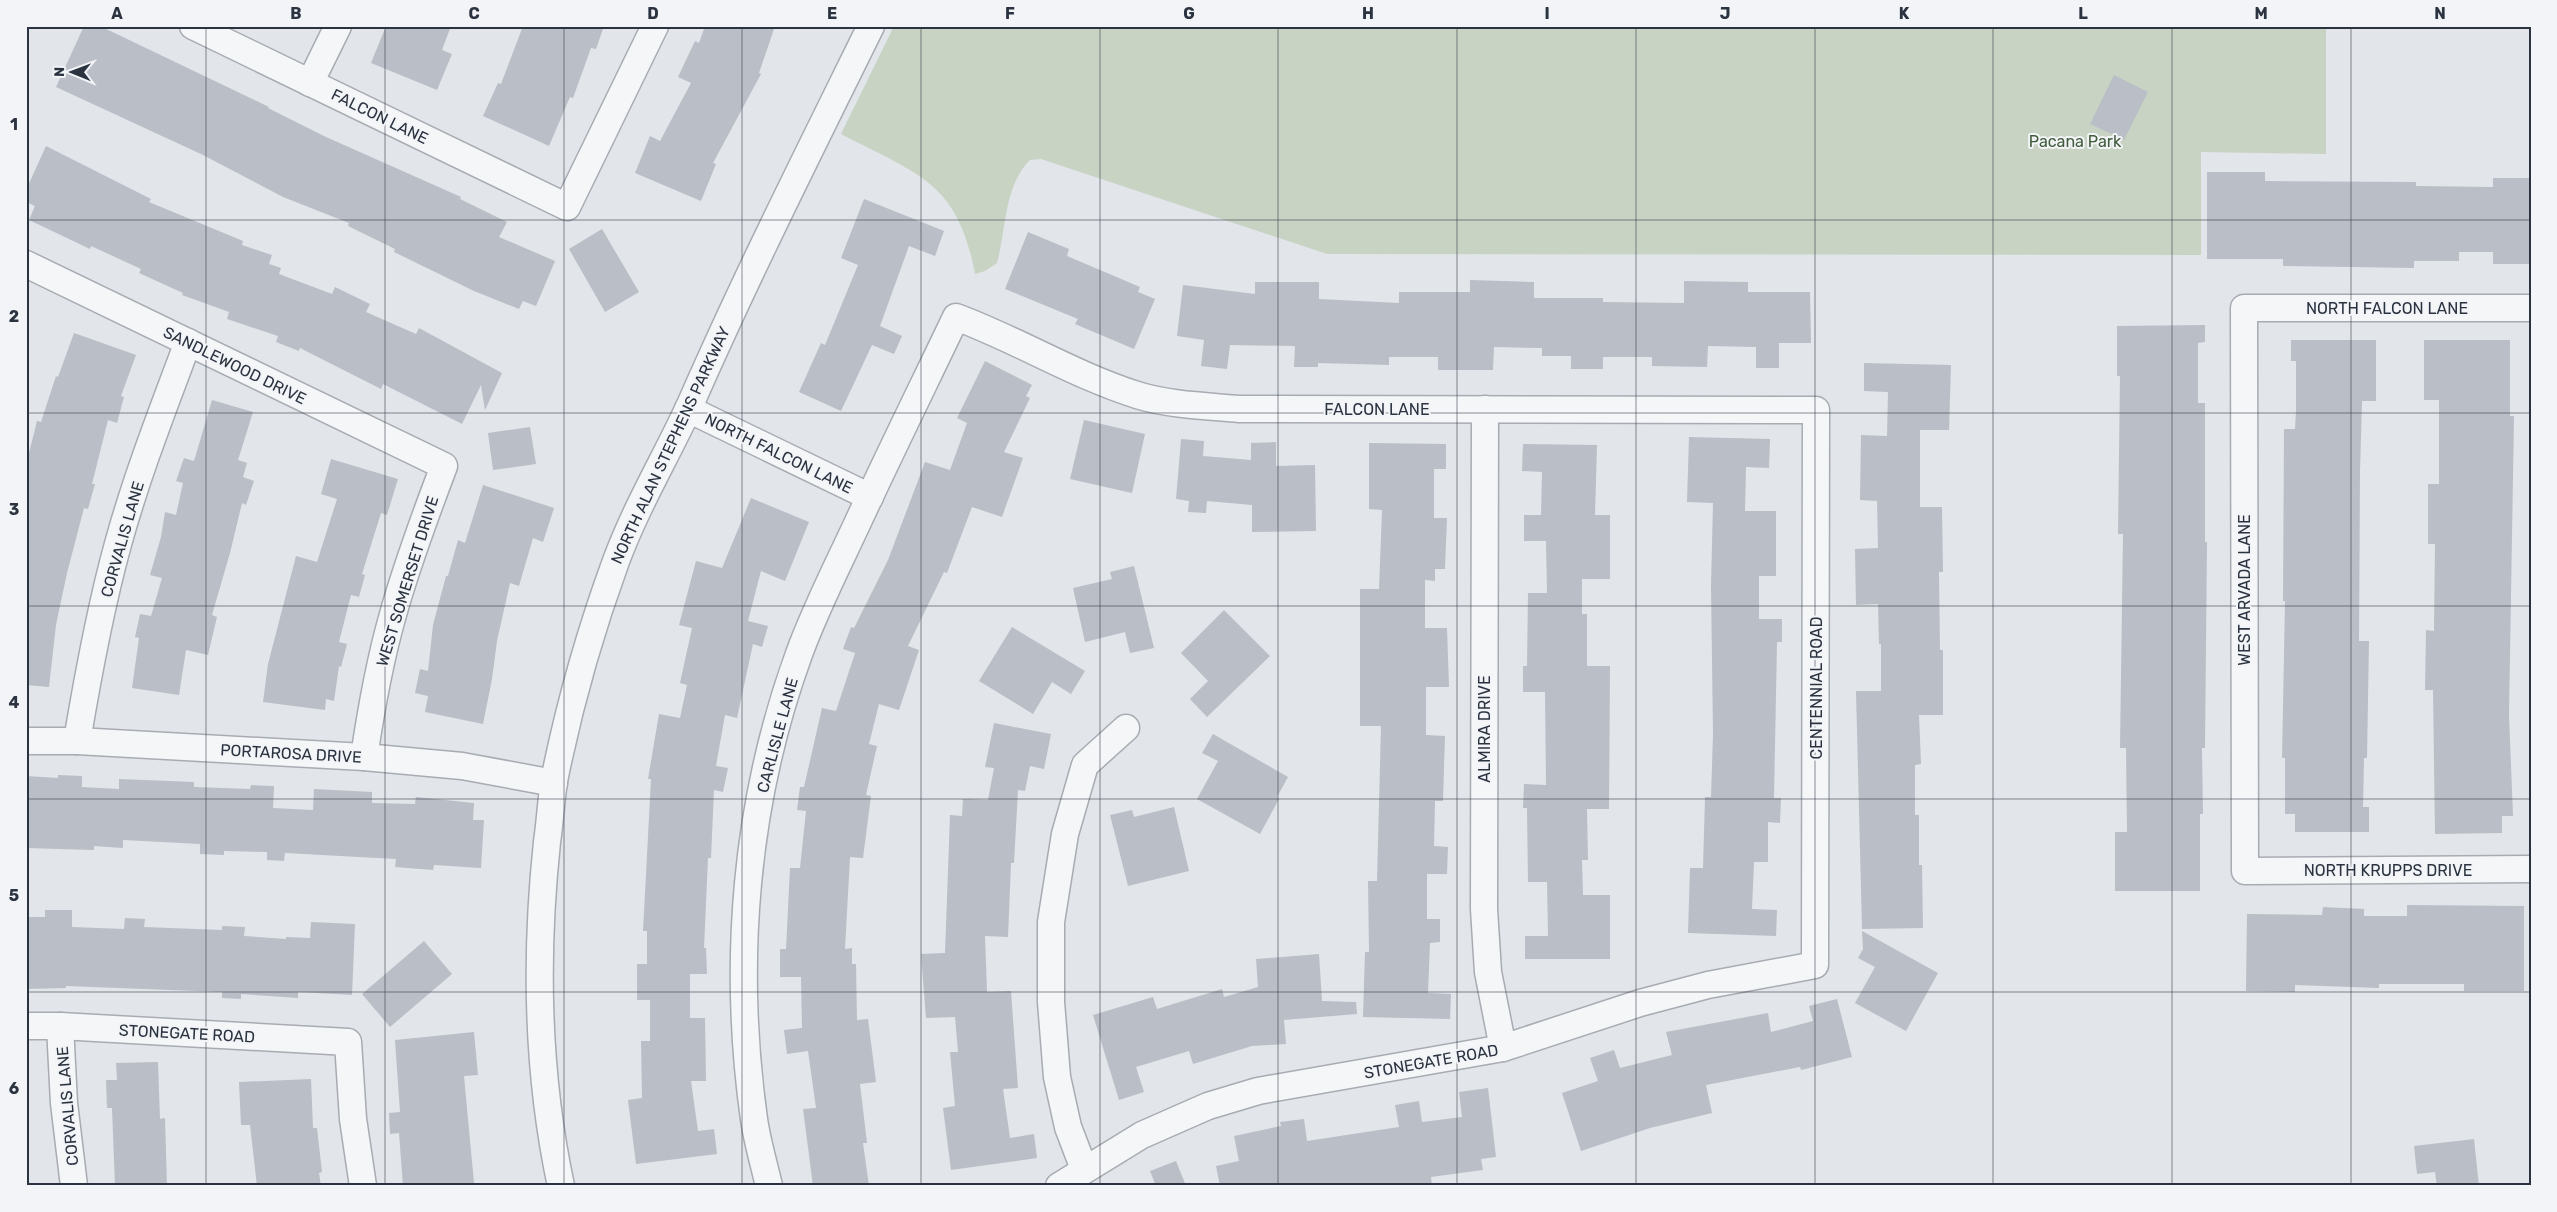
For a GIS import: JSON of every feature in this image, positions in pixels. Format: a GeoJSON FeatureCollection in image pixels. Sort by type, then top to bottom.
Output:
{"type":"FeatureCollection","features":[{"type":"Feature","properties":{"kind":"street","name":"FALCON LANE"},"geometry":{"type":"LineString","coordinates":[[193,26],[567,206],[655,26]]}},
{"type":"Feature","properties":{"kind":"street"},"geometry":{"type":"LineString","coordinates":[[310,83],[338,26]]}},
{"type":"Feature","properties":{"kind":"street","name":"NORTH ALAN STEPHENS PARKWAY"},"geometry":{"type":"LineString","coordinates":[[561,1186],[546,1088],[541,1034],[540,960],[544,874],[554,783],[574,692],[616,560],[653,476],[688,409],[716,344],[870,26]]}},
{"type":"Feature","properties":{"kind":"street","name":"SANDLEWOOD DRIVE"},"geometry":{"type":"LineString","coordinates":[[26,264],[444,466]]}},
{"type":"Feature","properties":{"kind":"street","name":"NORTH FALCON LANE"},"geometry":{"type":"LineString","coordinates":[[2244,308],[2531,308]]}},
{"type":"Feature","properties":{"kind":"street","name":"WEST ARVADA LANE"},"geometry":{"type":"LineString","coordinates":[[2244,308],[2245,871]]}},
{"type":"Feature","properties":{"kind":"street","name":"FALCON LANE"},"geometry":{"type":"LineString","coordinates":[[956,317],[992,331],[1089,377],[1139,395],[1185,404],[1239,409],[1816,410]]}},
{"type":"Feature","properties":{"kind":"street","name":"CARLISLE LANE"},"geometry":{"type":"LineString","coordinates":[[769,1186],[754,1121],[745,1036],[743,956],[748,879],[760,800],[777,724],[799,654],[870,497],[956,317]]}},
{"type":"Feature","properties":{"kind":"street","name":"CORVALIS LANE"},"geometry":{"type":"LineString","coordinates":[[77,741],[91,652],[118,544],[146,453],[188,342]]}},
{"type":"Feature","properties":{"kind":"street","name":"NORTH FALCON LANE"},"geometry":{"type":"LineString","coordinates":[[688,409],[870,497]]}},
{"type":"Feature","properties":{"kind":"street","name":"ALMIRA DRIVE"},"geometry":{"type":"LineString","coordinates":[[1484,409],[1484,908],[1488,972],[1504,1048]]}},
{"type":"Feature","properties":{"kind":"street","name":"CENTENNIAL ROAD"},"geometry":{"type":"LineString","coordinates":[[1815,965],[1816,410]]}},
{"type":"Feature","properties":{"kind":"street","name":"WEST SOMERSET DRIVE"},"geometry":{"type":"LineString","coordinates":[[364,757],[375,686],[392,618],[417,540],[444,466]]}},
{"type":"Feature","properties":{"kind":"street"},"geometry":{"type":"LineString","coordinates":[[1084,1170],[1068,1127],[1057,1077],[1051,1002],[1051,922],[1065,834],[1085,765],[1126,728]]}},
{"type":"Feature","properties":{"kind":"street","name":"PORTAROSA DRIVE"},"geometry":{"type":"LineString","coordinates":[[26,741],[77,741],[364,757],[462,766],[554,783]]}},
{"type":"Feature","properties":{"kind":"street","name":"NORTH KRUPPS DRIVE"},"geometry":{"type":"LineString","coordinates":[[2245,871],[2531,869]]}},
{"type":"Feature","properties":{"kind":"street","name":"STONEGATE ROAD"},"geometry":{"type":"LineString","coordinates":[[1059,1186],[1142,1135],[1208,1106],[1258,1091],[1504,1048],[1659,997],[1708,985],[1815,965]]}},
{"type":"Feature","properties":{"kind":"street","name":"STONEGATE ROAD"},"geometry":{"type":"LineString","coordinates":[[26,1026],[60,1026],[348,1042],[353,1119],[363,1186]]}},
{"type":"Feature","properties":{"kind":"street","name":"CORVALIS LANE"},"geometry":{"type":"LineString","coordinates":[[60,1026],[64,1103],[74,1186]]}},
{"type":"Feature","properties":{"kind":"green space","name":"Pacana Park"},"geometry":{"type":"Polygon","coordinates":[[[894,26],[2326,26],[2326,154],[2201,152],[2201,255],[1327,254],[1041,159],[1030,160],[1021,170],[1015,182],[1007,209],[997,263],[985,271],[975,274],[967,243],[958,219],[945,199],[930,184],[912,171],[841,134],[894,26]]]}},
{"type":"Feature","properties":{"kind":"building"},"geometry":{"type":"Polygon","coordinates":[[[84,26],[100,26],[269,107],[326,137],[461,197],[460,199],[507,222],[499,237],[555,261],[536,306],[523,301],[519,309],[474,291],[394,252],[395,249],[348,226],[349,223],[283,197],[203,155],[56,87],[84,26]]]}},
{"type":"Feature","properties":{"kind":"building"},"geometry":{"type":"Polygon","coordinates":[[[386,26],[451,26],[442,50],[452,54],[437,90],[371,63],[386,26]]]}},
{"type":"Feature","properties":{"kind":"building"},"geometry":{"type":"Polygon","coordinates":[[[523,26],[604,26],[596,49],[591,48],[573,98],[570,97],[549,146],[483,116],[498,83],[501,84],[523,26]]]}},
{"type":"Feature","properties":{"kind":"building"},"geometry":{"type":"Polygon","coordinates":[[[705,26],[775,26],[759,73],[761,74],[713,163],[716,164],[701,201],[635,173],[650,136],[660,141],[691,83],[678,77],[695,41],[699,43],[705,26]]]}},
{"type":"Feature","properties":{"kind":"building"},"geometry":{"type":"Polygon","coordinates":[[[2114,75],[2148,92],[2124,140],[2090,124],[2114,75]]]}},
{"type":"Feature","properties":{"kind":"building"},"geometry":{"type":"Polygon","coordinates":[[[46,146],[151,199],[149,202],[243,241],[242,245],[272,255],[269,264],[281,268],[279,274],[332,294],[335,287],[370,304],[366,312],[416,334],[419,328],[502,373],[485,410],[481,385],[462,424],[383,384],[381,389],[300,348],[299,351],[276,342],[278,336],[227,319],[229,312],[182,295],[183,293],[139,273],[141,269],[91,246],[90,249],[29,220],[35,206],[26,202],[26,190],[46,146]]]}},
{"type":"Feature","properties":{"kind":"building"},"geometry":{"type":"Polygon","coordinates":[[[2207,172],[2265,172],[2265,181],[2416,182],[2416,186],[2493,187],[2493,178],[2531,178],[2531,264],[2493,264],[2493,252],[2459,252],[2459,261],[2414,261],[2414,268],[2283,266],[2283,259],[2207,259],[2207,172]]]}},
{"type":"Feature","properties":{"kind":"building"},"geometry":{"type":"Polygon","coordinates":[[[864,199],[944,231],[935,256],[909,246],[880,326],[902,336],[894,354],[872,345],[841,411],[799,392],[821,343],[825,345],[858,265],[841,258],[864,199]]]}},
{"type":"Feature","properties":{"kind":"building"},"geometry":{"type":"Polygon","coordinates":[[[602,229],[639,292],[605,312],[569,249],[602,229]]]}},
{"type":"Feature","properties":{"kind":"building"},"geometry":{"type":"Polygon","coordinates":[[[1028,232],[1069,249],[1067,256],[1140,287],[1138,292],[1155,299],[1134,349],[1075,324],[1078,319],[1005,289],[1028,232]]]}},
{"type":"Feature","properties":{"kind":"building"},"geometry":{"type":"Polygon","coordinates":[[[1470,280],[1534,282],[1534,298],[1603,298],[1603,302],[1684,303],[1684,281],[1748,282],[1748,292],[1810,292],[1811,343],[1779,343],[1779,368],[1756,368],[1756,347],[1708,346],[1707,367],[1652,366],[1652,357],[1603,357],[1603,369],[1571,369],[1571,356],[1542,356],[1542,348],[1494,347],[1493,370],[1438,370],[1438,357],[1389,357],[1389,365],[1318,363],[1318,367],[1294,367],[1295,346],[1230,345],[1227,369],[1201,366],[1204,340],[1177,336],[1183,285],[1255,294],[1255,282],[1319,282],[1319,299],[1399,303],[1399,292],[1470,292],[1470,280]]]}},
{"type":"Feature","properties":{"kind":"building"},"geometry":{"type":"Polygon","coordinates":[[[2205,325],[2205,342],[2198,343],[2198,403],[2205,403],[2205,542],[2207,542],[2205,748],[2202,748],[2203,814],[2200,814],[2200,891],[2115,891],[2115,832],[2127,832],[2126,748],[2120,748],[2123,534],[2118,534],[2120,376],[2117,376],[2117,326],[2205,325]]]}},
{"type":"Feature","properties":{"kind":"building"},"geometry":{"type":"Polygon","coordinates":[[[74,333],[136,355],[121,396],[124,397],[117,423],[108,420],[92,484],[95,484],[88,509],[84,508],[56,625],[49,687],[26,685],[26,465],[37,421],[41,422],[56,376],[58,377],[74,333]]]}},
{"type":"Feature","properties":{"kind":"building"},"geometry":{"type":"Polygon","coordinates":[[[2291,340],[2376,340],[2376,401],[2362,401],[2360,471],[2359,641],[2369,641],[2367,758],[2364,758],[2363,807],[2369,807],[2369,832],[2295,832],[2295,814],[2285,814],[2285,758],[2282,758],[2285,601],[2283,601],[2284,429],[2295,429],[2296,411],[2296,361],[2291,361],[2291,340]]]}},
{"type":"Feature","properties":{"kind":"building"},"geometry":{"type":"Polygon","coordinates":[[[2424,340],[2510,340],[2510,416],[2514,416],[2509,715],[2513,816],[2502,816],[2502,833],[2435,834],[2433,690],[2425,690],[2426,630],[2434,631],[2435,544],[2428,544],[2428,484],[2439,484],[2439,400],[2424,400],[2424,340]]]}},
{"type":"Feature","properties":{"kind":"building"},"geometry":{"type":"Polygon","coordinates":[[[985,361],[1032,385],[1026,396],[1030,398],[1004,452],[1023,458],[1002,517],[972,507],[947,573],[944,572],[908,646],[919,650],[899,710],[879,704],[869,744],[877,746],[866,795],[871,796],[863,858],[850,857],[845,949],[852,948],[852,964],[856,964],[857,1020],[868,1019],[876,1082],[860,1084],[867,1143],[863,1143],[869,1186],[813,1186],[803,1109],[816,1108],[808,1051],[787,1054],[784,1030],[802,1028],[801,977],[780,977],[780,949],[786,949],[790,868],[800,868],[806,811],[797,810],[800,787],[804,787],[822,708],[836,711],[855,653],[843,649],[851,627],[854,628],[888,560],[925,462],[950,470],[967,423],[957,418],[985,361]]]}},
{"type":"Feature","properties":{"kind":"building"},"geometry":{"type":"Polygon","coordinates":[[[1864,363],[1951,365],[1949,430],[1920,430],[1920,507],[1942,507],[1943,572],[1939,572],[1940,650],[1943,650],[1943,715],[1919,715],[1921,764],[1915,765],[1915,815],[1919,815],[1919,865],[1922,865],[1923,928],[1862,929],[1856,691],[1881,691],[1881,644],[1879,644],[1878,604],[1856,605],[1855,549],[1878,548],[1877,501],[1860,500],[1861,435],[1887,436],[1888,392],[1864,391],[1864,363]]]}},
{"type":"Feature","properties":{"kind":"building"},"geometry":{"type":"Polygon","coordinates":[[[212,400],[253,412],[238,460],[247,463],[243,477],[254,481],[246,505],[242,503],[212,615],[217,617],[208,655],[186,650],[179,695],[132,688],[139,638],[135,637],[140,614],[151,616],[162,578],[150,575],[161,537],[165,512],[176,515],[183,483],[176,481],[184,458],[194,461],[212,400]]]}},
{"type":"Feature","properties":{"kind":"building"},"geometry":{"type":"Polygon","coordinates":[[[1084,420],[1145,434],[1132,493],[1070,479],[1084,420]]]}},
{"type":"Feature","properties":{"kind":"building"},"geometry":{"type":"Polygon","coordinates":[[[530,427],[536,464],[493,470],[488,433],[530,427]]]}},
{"type":"Feature","properties":{"kind":"building"},"geometry":{"type":"Polygon","coordinates":[[[1689,437],[1770,439],[1769,468],[1746,467],[1745,511],[1776,511],[1776,576],[1759,576],[1759,619],[1782,619],[1782,642],[1777,642],[1774,798],[1781,798],[1780,823],[1768,822],[1768,862],[1754,862],[1752,909],[1777,910],[1776,936],[1688,933],[1690,868],[1703,868],[1705,797],[1711,797],[1713,734],[1711,586],[1713,503],[1687,502],[1689,437]]]}},
{"type":"Feature","properties":{"kind":"building"},"geometry":{"type":"Polygon","coordinates":[[[1181,439],[1204,441],[1203,456],[1251,460],[1251,443],[1276,442],[1276,466],[1315,465],[1316,531],[1252,532],[1252,505],[1207,501],[1206,513],[1188,512],[1189,501],[1176,499],[1181,439]]]}},
{"type":"Feature","properties":{"kind":"building"},"geometry":{"type":"Polygon","coordinates":[[[1369,443],[1446,444],[1446,469],[1434,469],[1434,518],[1447,518],[1445,569],[1435,569],[1435,581],[1425,580],[1425,628],[1447,628],[1449,687],[1426,687],[1426,735],[1445,736],[1443,801],[1435,801],[1434,846],[1448,847],[1447,874],[1427,874],[1427,919],[1440,919],[1440,942],[1430,943],[1428,993],[1451,994],[1450,1019],[1363,1017],[1365,952],[1369,952],[1368,881],[1377,881],[1381,726],[1360,726],[1360,589],[1379,589],[1382,510],[1369,509],[1369,443]]]}},
{"type":"Feature","properties":{"kind":"building"},"geometry":{"type":"Polygon","coordinates":[[[1523,444],[1597,445],[1595,515],[1610,515],[1610,579],[1582,579],[1582,614],[1587,614],[1587,666],[1610,666],[1609,809],[1587,809],[1588,860],[1582,860],[1583,895],[1610,895],[1610,959],[1525,959],[1525,936],[1548,936],[1547,882],[1528,882],[1527,808],[1523,808],[1524,784],[1546,785],[1545,692],[1523,692],[1523,666],[1527,666],[1528,593],[1547,593],[1546,541],[1524,541],[1524,515],[1541,515],[1542,472],[1522,471],[1523,444]]]}},
{"type":"Feature","properties":{"kind":"building"},"geometry":{"type":"Polygon","coordinates":[[[331,459],[398,479],[387,515],[381,513],[362,574],[365,575],[359,597],[351,595],[339,642],[347,644],[341,667],[339,666],[334,701],[326,699],[325,710],[263,702],[268,664],[296,556],[317,562],[337,499],[321,494],[331,459]]]}},
{"type":"Feature","properties":{"kind":"building"},"geometry":{"type":"Polygon","coordinates":[[[483,485],[554,508],[543,542],[533,538],[519,586],[510,583],[497,641],[483,724],[425,712],[428,696],[415,693],[420,669],[428,671],[433,625],[446,576],[448,576],[458,540],[465,543],[483,485]]]}},
{"type":"Feature","properties":{"kind":"building"},"geometry":{"type":"Polygon","coordinates":[[[751,498],[809,522],[785,581],[761,571],[748,621],[768,626],[762,647],[753,644],[737,718],[725,715],[716,766],[728,768],[723,792],[714,790],[711,858],[708,858],[704,948],[706,948],[707,974],[690,974],[690,1018],[705,1018],[706,1081],[691,1081],[698,1131],[714,1129],[717,1154],[636,1164],[628,1100],[642,1098],[641,1041],[650,1041],[650,1000],[637,1000],[637,964],[647,964],[647,931],[643,931],[651,779],[648,779],[659,714],[680,718],[687,685],[680,683],[692,628],[679,625],[696,561],[722,568],[751,498]]]}},
{"type":"Feature","properties":{"kind":"building"},"geometry":{"type":"Polygon","coordinates":[[[1134,566],[1154,648],[1130,653],[1125,632],[1085,642],[1073,588],[1112,579],[1110,572],[1134,566]]]}},
{"type":"Feature","properties":{"kind":"building"},"geometry":{"type":"Polygon","coordinates":[[[1224,610],[1270,656],[1207,717],[1190,699],[1208,681],[1181,653],[1224,610]]]}},
{"type":"Feature","properties":{"kind":"building"},"geometry":{"type":"Polygon","coordinates":[[[1012,627],[1085,671],[1071,694],[1052,682],[1033,714],[979,681],[1012,627]]]}},
{"type":"Feature","properties":{"kind":"building"},"geometry":{"type":"Polygon","coordinates":[[[994,723],[1051,734],[1044,769],[1030,766],[1025,791],[1018,790],[1014,863],[1011,863],[1008,937],[985,936],[987,992],[1011,991],[1018,1088],[1003,1089],[1010,1138],[1034,1134],[1037,1158],[951,1170],[943,1108],[955,1106],[950,1052],[958,1052],[955,1017],[926,1018],[921,954],[945,953],[950,815],[962,816],[963,799],[988,800],[994,768],[985,767],[994,723]]]}},
{"type":"Feature","properties":{"kind":"building"},"geometry":{"type":"Polygon","coordinates":[[[1213,734],[1288,777],[1277,797],[1279,799],[1260,834],[1197,799],[1218,761],[1202,753],[1213,734]]]}},
{"type":"Feature","properties":{"kind":"building"},"geometry":{"type":"Polygon","coordinates":[[[58,775],[82,776],[82,787],[119,789],[119,779],[194,782],[194,787],[250,789],[251,785],[274,786],[273,808],[313,810],[314,789],[372,792],[372,803],[415,804],[416,797],[474,803],[473,820],[484,820],[481,868],[434,865],[433,870],[395,867],[396,859],[285,853],[284,861],[267,860],[267,852],[224,851],[224,855],[200,854],[200,844],[123,840],[123,848],[94,846],[94,850],[26,848],[26,776],[58,778],[58,775]]]}},
{"type":"Feature","properties":{"kind":"building"},"geometry":{"type":"Polygon","coordinates":[[[1174,807],[1189,871],[1128,886],[1110,815],[1132,810],[1134,817],[1174,807]]]}},
{"type":"Feature","properties":{"kind":"building"},"geometry":{"type":"Polygon","coordinates":[[[2407,905],[2524,906],[2524,991],[2464,991],[2464,984],[2379,984],[2379,988],[2295,985],[2295,992],[2246,991],[2247,914],[2322,915],[2323,907],[2364,909],[2364,916],[2407,916],[2407,905]]]}},
{"type":"Feature","properties":{"kind":"building"},"geometry":{"type":"Polygon","coordinates":[[[45,910],[72,910],[72,927],[124,929],[125,918],[145,919],[144,927],[222,930],[222,926],[245,927],[244,936],[286,939],[286,937],[310,938],[311,922],[355,924],[352,995],[298,992],[298,998],[241,994],[241,999],[222,998],[222,992],[66,986],[66,988],[26,989],[26,917],[45,917],[45,910]]]}},
{"type":"Feature","properties":{"kind":"building"},"geometry":{"type":"Polygon","coordinates":[[[1862,931],[1938,973],[1906,1031],[1855,1003],[1875,967],[1858,958],[1863,949],[1862,931]]]}},
{"type":"Feature","properties":{"kind":"building"},"geometry":{"type":"Polygon","coordinates":[[[424,941],[452,974],[390,1027],[362,994],[424,941]]]}},
{"type":"Feature","properties":{"kind":"building"},"geometry":{"type":"Polygon","coordinates":[[[1319,954],[1322,1001],[1356,1002],[1357,1014],[1284,1020],[1286,1044],[1252,1046],[1193,1064],[1189,1051],[1136,1067],[1144,1092],[1119,1100],[1093,1015],[1153,997],[1157,1009],[1222,989],[1224,997],[1258,987],[1256,959],[1319,954]]]}},
{"type":"Feature","properties":{"kind":"building"},"geometry":{"type":"Polygon","coordinates":[[[1837,999],[1852,1057],[1801,1070],[1800,1067],[1706,1085],[1712,1113],[1650,1128],[1581,1151],[1562,1093],[1598,1081],[1590,1058],[1614,1050],[1620,1068],[1672,1055],[1666,1032],[1768,1013],[1771,1032],[1813,1021],[1809,1006],[1837,999]]]}},
{"type":"Feature","properties":{"kind":"building"},"geometry":{"type":"Polygon","coordinates":[[[474,1032],[478,1075],[464,1076],[474,1183],[403,1186],[399,1133],[390,1134],[389,1113],[400,1112],[395,1040],[474,1032]]]}},
{"type":"Feature","properties":{"kind":"building"},"geometry":{"type":"Polygon","coordinates":[[[158,1062],[160,1119],[165,1118],[167,1186],[115,1186],[112,1108],[107,1108],[106,1080],[117,1080],[116,1063],[158,1062]]]}},
{"type":"Feature","properties":{"kind":"building"},"geometry":{"type":"Polygon","coordinates":[[[311,1079],[313,1128],[317,1128],[322,1172],[319,1173],[321,1186],[257,1186],[250,1125],[241,1125],[239,1082],[311,1079]]]}},
{"type":"Feature","properties":{"kind":"building"},"geometry":{"type":"Polygon","coordinates":[[[1488,1088],[1496,1157],[1481,1159],[1483,1170],[1431,1177],[1432,1186],[1220,1186],[1216,1166],[1239,1161],[1234,1136],[1281,1126],[1280,1122],[1304,1119],[1307,1141],[1399,1127],[1395,1105],[1419,1101],[1422,1122],[1462,1117],[1459,1092],[1488,1088]]]}},
{"type":"Feature","properties":{"kind":"building"},"geometry":{"type":"Polygon","coordinates":[[[2474,1139],[2479,1186],[2437,1186],[2435,1172],[2417,1174],[2414,1146],[2474,1139]]]}},
{"type":"Feature","properties":{"kind":"building"},"geometry":{"type":"Polygon","coordinates":[[[1176,1161],[1186,1186],[1156,1186],[1150,1171],[1176,1161]]]}}]}
